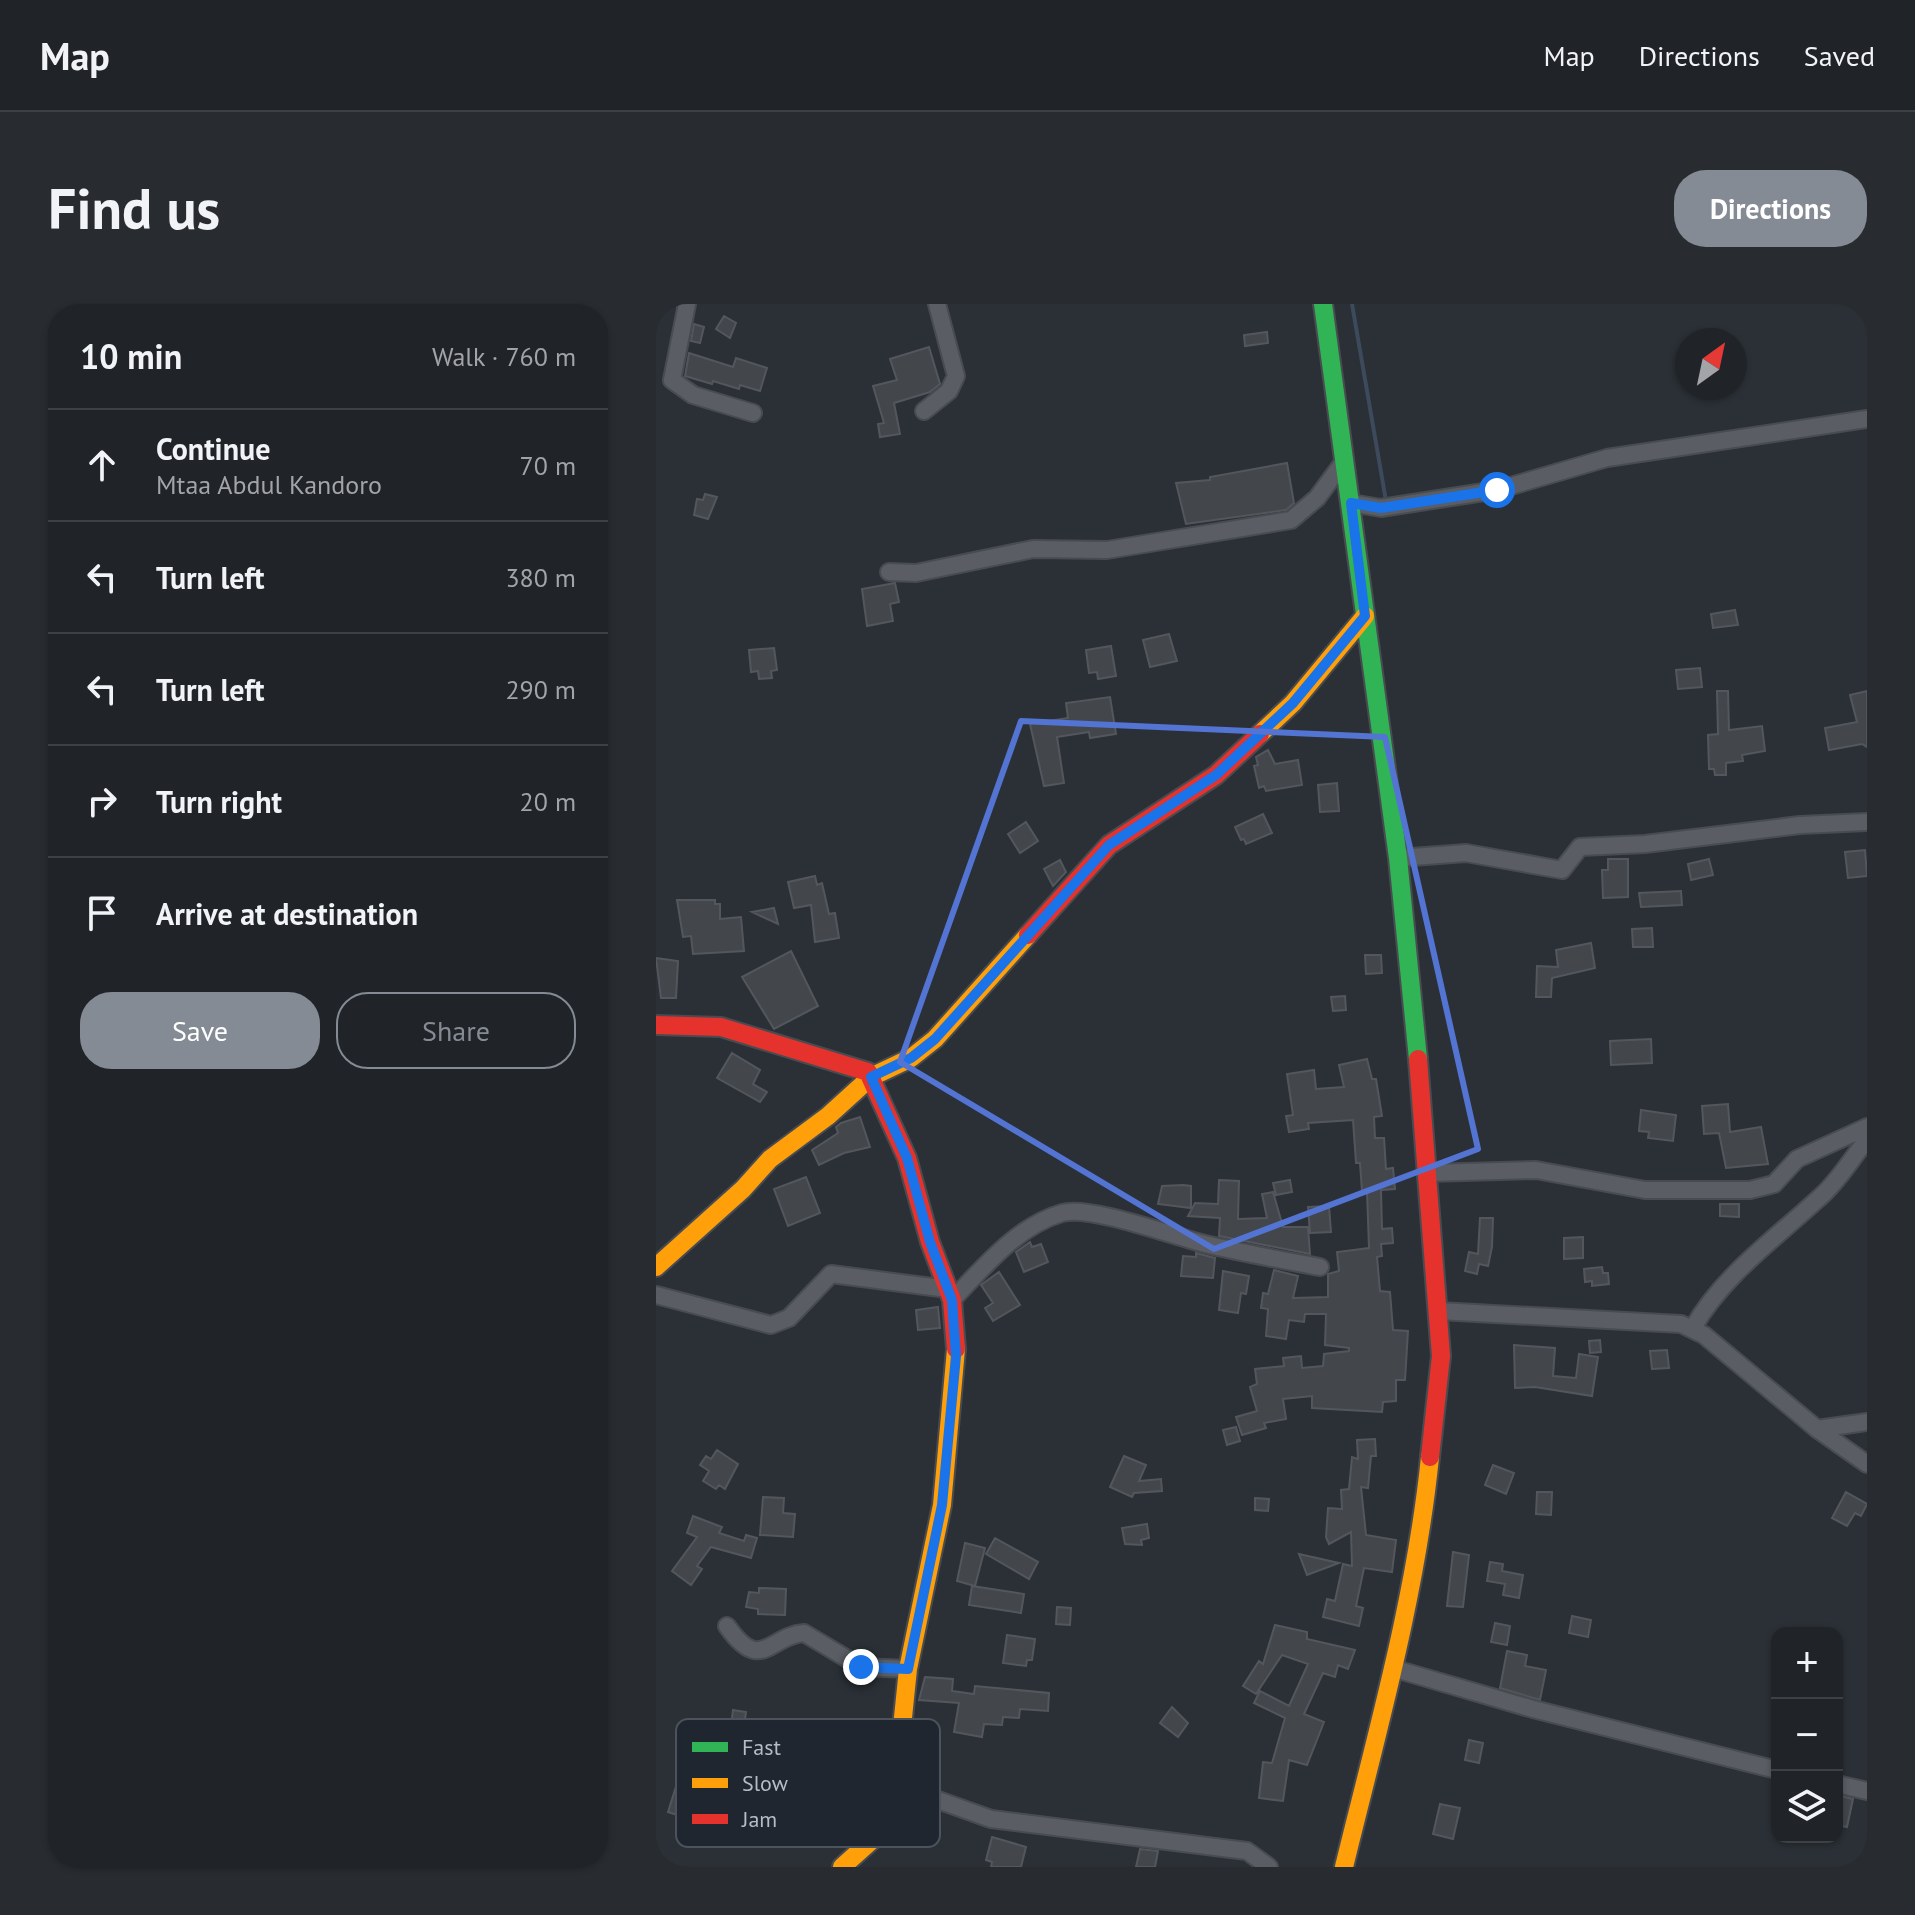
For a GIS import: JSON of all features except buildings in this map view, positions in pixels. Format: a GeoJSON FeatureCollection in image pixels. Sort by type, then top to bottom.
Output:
{"type":"FeatureCollection","features":[{"type":"Feature","properties":{"kind":"street"},"geometry":{"type":"LineString","coordinates":[[687,304],[672,380],[693,395],[753,413]]}},
{"type":"Feature","properties":{"kind":"street"},"geometry":{"type":"LineString","coordinates":[[924,411],[949,391],[956,376],[937,304]]}},
{"type":"Feature","properties":{"kind":"street"},"geometry":{"type":"LineString","coordinates":[[1323,304],[1398,858],[1429,1173],[1441,1356],[1425,1508],[1392,1668],[1344,1867]]}},
{"type":"Feature","properties":{"kind":"street"},"geometry":{"type":"LineString","coordinates":[[1351,503],[1381,508],[1497,490],[1607,458],[1867,419]]}},
{"type":"Feature","properties":{"kind":"street"},"geometry":{"type":"LineString","coordinates":[[889,572],[916,573],[1033,549],[1107,550],[1291,520],[1317,498],[1345,460]]}},
{"type":"Feature","properties":{"kind":"street"},"geometry":{"type":"LineString","coordinates":[[656,1267],[743,1189],[770,1159],[828,1116],[871,1077],[911,1058],[935,1039],[1109,845],[1216,775],[1293,703],[1365,616]]}},
{"type":"Feature","properties":{"kind":"street"},"geometry":{"type":"LineString","coordinates":[[1398,858],[1466,853],[1562,870],[1580,847],[1645,844],[1800,825],[1867,822]]}},
{"type":"Feature","properties":{"kind":"street"},"geometry":{"type":"LineString","coordinates":[[656,1025],[721,1027],[858,1066],[871,1077],[907,1158],[930,1242],[950,1295],[956,1356],[942,1505],[908,1669],[903,1719]]}},
{"type":"Feature","properties":{"kind":"street"},"geometry":{"type":"LineString","coordinates":[[1429,1173],[1536,1170],[1645,1190],[1750,1190],[1774,1184],[1797,1159],[1867,1127]]}},
{"type":"Feature","properties":{"kind":"street"},"geometry":{"type":"LineString","coordinates":[[1693,1328],[1743,1268],[1821,1197],[1867,1140]]}},
{"type":"Feature","properties":{"kind":"street"},"geometry":{"type":"LineString","coordinates":[[950,1295],[1038,1224],[1064,1212],[1093,1214],[1207,1244],[1320,1267]]}},
{"type":"Feature","properties":{"kind":"street"},"geometry":{"type":"LineString","coordinates":[[656,1295],[771,1325],[789,1318],[831,1274],[950,1295]]}},
{"type":"Feature","properties":{"kind":"street"},"geometry":{"type":"LineString","coordinates":[[1439,1311],[1667,1322],[1693,1328],[1817,1429],[1867,1464]]}},
{"type":"Feature","properties":{"kind":"street"},"geometry":{"type":"LineString","coordinates":[[1817,1429],[1867,1422]]}},
{"type":"Feature","properties":{"kind":"street"},"geometry":{"type":"LineString","coordinates":[[727,1626],[737,1640],[757,1649],[767,1650],[795,1634],[804,1633],[861,1667],[908,1669]]}},
{"type":"Feature","properties":{"kind":"street"},"geometry":{"type":"LineString","coordinates":[[1392,1668],[1533,1709],[1771,1768]]}},
{"type":"Feature","properties":{"kind":"street"},"geometry":{"type":"LineString","coordinates":[[1843,1785],[1867,1791]]}},
{"type":"Feature","properties":{"kind":"street"},"geometry":{"type":"LineString","coordinates":[[940,1801],[991,1819],[1247,1851],[1269,1867]]}},
{"type":"Feature","properties":{"kind":"street"},"geometry":{"type":"LineString","coordinates":[[842,1867],[864,1847]]}},
{"type":"Feature","properties":{"kind":"highlighted area"},"geometry":{"type":"Polygon","coordinates":[[[1021,721],[1385,737],[1478,1149],[1214,1249],[900,1062],[1021,721]]]}},
{"type":"Feature","properties":{"kind":"waterway"},"geometry":{"type":"LineString","coordinates":[[1352,304],[1386,501]]}},
{"type":"Feature","properties":{"kind":"traffic: fast"},"geometry":{"type":"LineString","coordinates":[[1323,304],[1398,858],[1418,1059]]}},
{"type":"Feature","properties":{"kind":"traffic: slow"},"geometry":{"type":"LineString","coordinates":[[1260,734],[1293,703],[1365,616]]}},
{"type":"Feature","properties":{"kind":"traffic: slow"},"geometry":{"type":"LineString","coordinates":[[656,1267],[743,1189],[770,1159],[828,1116],[871,1077],[911,1058],[935,1039],[1028,935]]}},
{"type":"Feature","properties":{"kind":"traffic: slow"},"geometry":{"type":"LineString","coordinates":[[903,1719],[908,1669],[942,1505],[956,1349]]}},
{"type":"Feature","properties":{"kind":"traffic: slow"},"geometry":{"type":"LineString","coordinates":[[1344,1867],[1405,1612],[1430,1457]]}},
{"type":"Feature","properties":{"kind":"traffic: slow"},"geometry":{"type":"LineString","coordinates":[[842,1867],[864,1847]]}},
{"type":"Feature","properties":{"kind":"traffic: jam"},"geometry":{"type":"LineString","coordinates":[[1028,935],[1109,845],[1216,775],[1260,734]]}},
{"type":"Feature","properties":{"kind":"traffic: jam"},"geometry":{"type":"LineString","coordinates":[[656,1025],[721,1027],[868,1072],[907,1158],[930,1242],[952,1300],[956,1349]]}},
{"type":"Feature","properties":{"kind":"traffic: jam"},"geometry":{"type":"LineString","coordinates":[[1418,1059],[1441,1356],[1430,1457]]}},
{"type":"Feature","properties":{"kind":"route"},"geometry":{"type":"LineString","coordinates":[[861,1667],[908,1669],[942,1505],[956,1356],[952,1300],[930,1242],[907,1158],[871,1077],[911,1058],[935,1039],[1109,845],[1216,775],[1243,746],[1293,703],[1338,652],[1365,616],[1351,503],[1381,508],[1497,490]]}}]}
